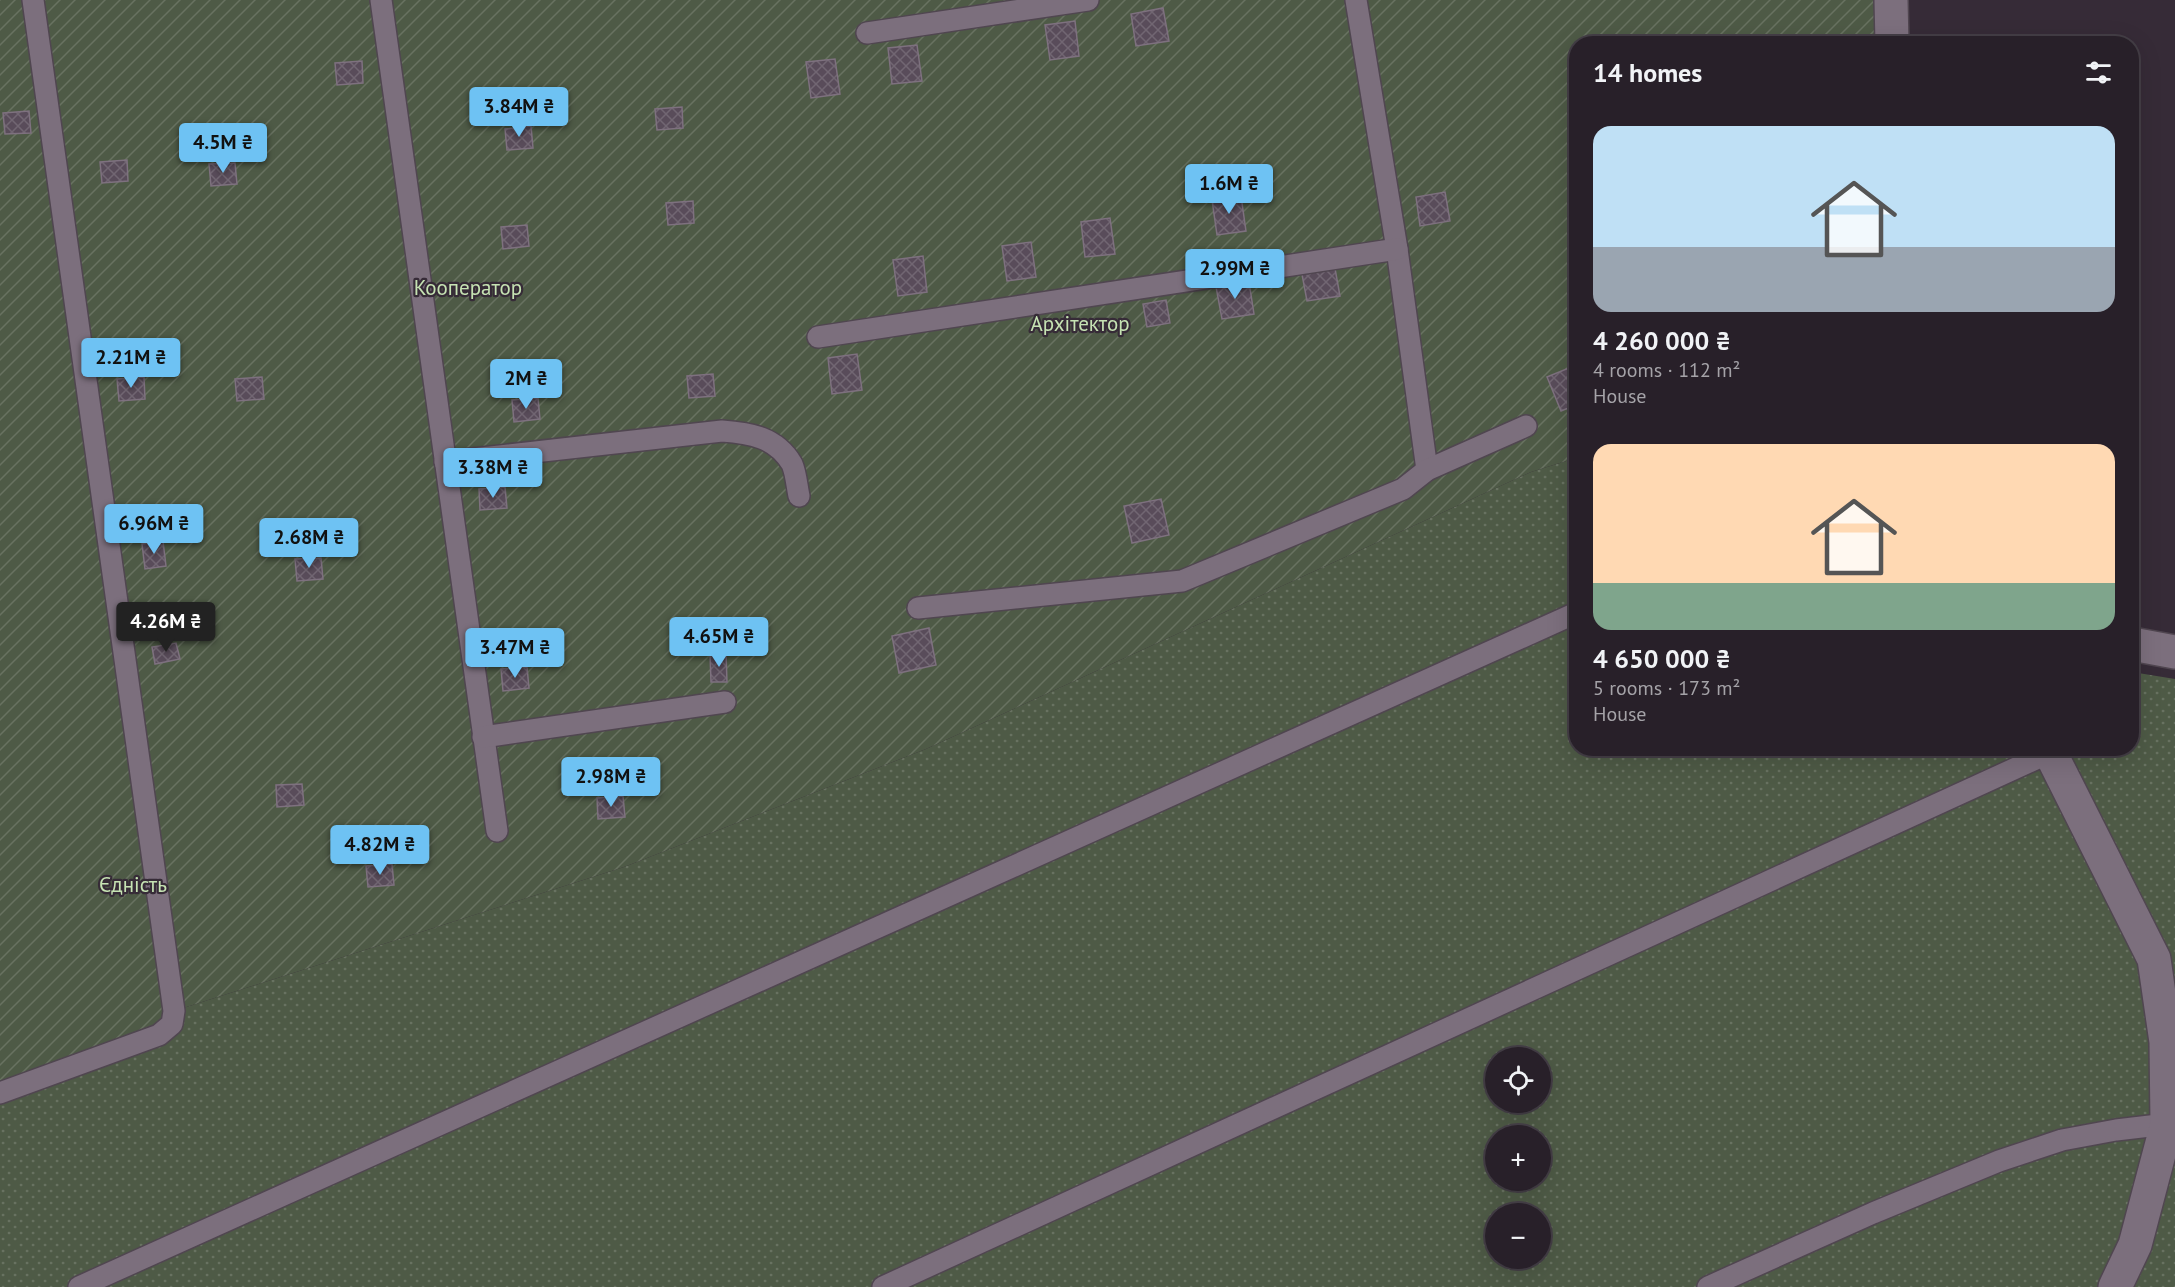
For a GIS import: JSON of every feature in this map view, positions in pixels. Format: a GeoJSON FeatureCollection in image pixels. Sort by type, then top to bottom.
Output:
{"type":"FeatureCollection","features":[{"type":"Feature","properties":{"kind":"street"},"geometry":{"type":"LineString","coordinates":[[1891,0],[1892,36]]}},
{"type":"Feature","properties":{"kind":"street"},"geometry":{"type":"LineString","coordinates":[[2139,645],[2175,652]]}},
{"type":"Feature","properties":{"kind":"street"},"geometry":{"type":"LineString","coordinates":[[2052,756],[2154,959],[2166,1042],[2167,1124],[2135,1245],[2115,1287]]}},
{"type":"Feature","properties":{"kind":"lane"},"geometry":{"type":"LineString","coordinates":[[0,1093],[159,1035],[172,1024],[174,1011],[33,0]]}},
{"type":"Feature","properties":{"kind":"lane"},"geometry":{"type":"LineString","coordinates":[[381,0],[496,831]]}},
{"type":"Feature","properties":{"kind":"lane"},"geometry":{"type":"LineString","coordinates":[[867,33],[1088,0]]}},
{"type":"Feature","properties":{"kind":"lane"},"geometry":{"type":"LineString","coordinates":[[1356,0],[1397,249],[1427,470]]}},
{"type":"Feature","properties":{"kind":"lane"},"geometry":{"type":"LineString","coordinates":[[818,338],[1397,249]]}},
{"type":"Feature","properties":{"kind":"lane"},"geometry":{"type":"LineString","coordinates":[[918,608],[1182,581],[1402,489],[1427,470],[1526,426]]}},
{"type":"Feature","properties":{"kind":"lane"},"geometry":{"type":"LineString","coordinates":[[445,462],[722,431],[754,434],[776,445],[792,465],[800,496]]}},
{"type":"Feature","properties":{"kind":"lane"},"geometry":{"type":"LineString","coordinates":[[79,1287],[1569,616]]}},
{"type":"Feature","properties":{"kind":"lane"},"geometry":{"type":"LineString","coordinates":[[483,736],[725,702]]}},
{"type":"Feature","properties":{"kind":"lane"},"geometry":{"type":"LineString","coordinates":[[883,1287],[2036,756]]}},
{"type":"Feature","properties":{"kind":"lane"},"geometry":{"type":"LineString","coordinates":[[1708,1287],[1873,1213],[1999,1161],[2062,1140],[2167,1124]]}},
{"type":"Feature","properties":{"kind":"green space"},"geometry":{"type":"Polygon","coordinates":[[[0,0],[1880,0],[1880,36],[1569,36],[1569,460],[1531,472],[926,749],[624,867],[174,1011],[172,1024],[0,1093],[0,0]]]}},
{"type":"Feature","properties":{"kind":"green space"},"geometry":{"type":"Polygon","coordinates":[[[1569,460],[1569,756],[2139,756],[2139,673],[2175,679],[2175,1287],[0,1287],[0,1093],[174,1011],[624,867],[926,749],[1531,472],[1569,460]]]}},
{"type":"Feature","properties":{"kind":"building"},"geometry":{"type":"Polygon","coordinates":[[[1163,8],[1169,41],[1136,46],[1131,14],[1163,8]]]}},
{"type":"Feature","properties":{"kind":"building"},"geometry":{"type":"Polygon","coordinates":[[[1075,21],[1079,56],[1050,60],[1045,25],[1075,21]]]}},
{"type":"Feature","properties":{"kind":"building"},"geometry":{"type":"Polygon","coordinates":[[[917,45],[922,81],[892,84],[888,48],[917,45]]]}},
{"type":"Feature","properties":{"kind":"building"},"geometry":{"type":"Polygon","coordinates":[[[835,59],[840,94],[811,98],[806,62],[835,59]]]}},
{"type":"Feature","properties":{"kind":"building"},"geometry":{"type":"Polygon","coordinates":[[[362,61],[363,83],[337,85],[335,63],[362,61]]]}},
{"type":"Feature","properties":{"kind":"building"},"geometry":{"type":"Polygon","coordinates":[[[682,107],[683,128],[657,130],[655,109],[682,107]]]}},
{"type":"Feature","properties":{"kind":"building"},"geometry":{"type":"Polygon","coordinates":[[[29,111],[31,133],[5,134],[3,113],[29,111]]]}},
{"type":"Feature","properties":{"kind":"building"},"geometry":{"type":"Polygon","coordinates":[[[531,126],[533,148],[507,150],[505,129],[531,126]]]}},
{"type":"Feature","properties":{"kind":"building"},"geometry":{"type":"Polygon","coordinates":[[[127,160],[128,181],[102,183],[100,162],[127,160]]]}},
{"type":"Feature","properties":{"kind":"building"},"geometry":{"type":"Polygon","coordinates":[[[235,163],[237,184],[211,186],[209,164],[235,163]]]}},
{"type":"Feature","properties":{"kind":"building"},"geometry":{"type":"Polygon","coordinates":[[[1445,192],[1450,221],[1420,226],[1416,197],[1445,192]]]}},
{"type":"Feature","properties":{"kind":"building"},"geometry":{"type":"Polygon","coordinates":[[[1241,196],[1246,231],[1217,235],[1212,200],[1241,196]]]}},
{"type":"Feature","properties":{"kind":"building"},"geometry":{"type":"Polygon","coordinates":[[[693,201],[694,223],[668,225],[666,203],[693,201]]]}},
{"type":"Feature","properties":{"kind":"building"},"geometry":{"type":"Polygon","coordinates":[[[1110,218],[1115,254],[1085,257],[1081,222],[1110,218]]]}},
{"type":"Feature","properties":{"kind":"building"},"geometry":{"type":"Polygon","coordinates":[[[527,225],[529,246],[503,249],[501,227],[527,225]]]}},
{"type":"Feature","properties":{"kind":"building"},"geometry":{"type":"Polygon","coordinates":[[[1031,242],[1036,277],[1007,281],[1002,246],[1031,242]]]}},
{"type":"Feature","properties":{"kind":"building"},"geometry":{"type":"Polygon","coordinates":[[[923,256],[927,292],[898,296],[893,260],[923,256]]]}},
{"type":"Feature","properties":{"kind":"building"},"geometry":{"type":"Polygon","coordinates":[[[1334,263],[1340,296],[1307,301],[1301,269],[1334,263]]]}},
{"type":"Feature","properties":{"kind":"building"},"geometry":{"type":"Polygon","coordinates":[[[1249,282],[1254,314],[1222,319],[1216,287],[1249,282]]]}},
{"type":"Feature","properties":{"kind":"building"},"geometry":{"type":"Polygon","coordinates":[[[1166,300],[1170,323],[1147,327],[1143,304],[1166,300]]]}},
{"type":"Feature","properties":{"kind":"building"},"geometry":{"type":"Polygon","coordinates":[[[857,354],[862,390],[832,394],[828,358],[857,354]]]}},
{"type":"Feature","properties":{"kind":"building"},"geometry":{"type":"Polygon","coordinates":[[[1569,368],[1569,408],[1561,411],[1547,377],[1569,368]]]}},
{"type":"Feature","properties":{"kind":"building"},"geometry":{"type":"Polygon","coordinates":[[[713,374],[715,396],[689,398],[687,376],[713,374]]]}},
{"type":"Feature","properties":{"kind":"building"},"geometry":{"type":"Polygon","coordinates":[[[144,377],[145,399],[119,401],[117,379],[144,377]]]}},
{"type":"Feature","properties":{"kind":"building"},"geometry":{"type":"Polygon","coordinates":[[[262,377],[264,399],[237,401],[235,379],[262,377]]]}},
{"type":"Feature","properties":{"kind":"building"},"geometry":{"type":"Polygon","coordinates":[[[538,398],[540,419],[514,422],[512,400],[538,398]]]}},
{"type":"Feature","properties":{"kind":"building"},"geometry":{"type":"Polygon","coordinates":[[[505,487],[507,508],[480,510],[479,489],[505,487]]]}},
{"type":"Feature","properties":{"kind":"building"},"geometry":{"type":"Polygon","coordinates":[[[1161,499],[1169,535],[1132,543],[1124,506],[1161,499]]]}},
{"type":"Feature","properties":{"kind":"building"},"geometry":{"type":"Polygon","coordinates":[[[163,541],[166,566],[145,569],[142,544],[163,541]]]}},
{"type":"Feature","properties":{"kind":"building"},"geometry":{"type":"Polygon","coordinates":[[[321,558],[323,579],[297,581],[295,559],[321,558]]]}},
{"type":"Feature","properties":{"kind":"building"},"geometry":{"type":"Polygon","coordinates":[[[929,628],[936,665],[899,673],[892,636],[929,628]]]}},
{"type":"Feature","properties":{"kind":"building"},"geometry":{"type":"Polygon","coordinates":[[[176,643],[180,659],[155,664],[152,647],[176,643]]]}},
{"type":"Feature","properties":{"kind":"building"},"geometry":{"type":"Polygon","coordinates":[[[726,653],[727,682],[711,682],[710,654],[726,653]]]}},
{"type":"Feature","properties":{"kind":"building"},"geometry":{"type":"Polygon","coordinates":[[[527,667],[529,688],[503,691],[501,669],[527,667]]]}},
{"type":"Feature","properties":{"kind":"building"},"geometry":{"type":"Polygon","coordinates":[[[302,784],[304,805],[277,807],[276,785],[302,784]]]}},
{"type":"Feature","properties":{"kind":"building"},"geometry":{"type":"Polygon","coordinates":[[[623,796],[625,817],[598,819],[597,798],[623,796]]]}},
{"type":"Feature","properties":{"kind":"building"},"geometry":{"type":"Polygon","coordinates":[[[392,864],[394,885],[368,887],[366,866],[392,864]]]}},
{"type":"Feature","properties":{"kind":"park label","name":"Кооператор"},"geometry":{"type":"Point","coordinates":[468,287]}},
{"type":"Feature","properties":{"kind":"park label","name":"Архітектор"},"geometry":{"type":"Point","coordinates":[1080,323]}},
{"type":"Feature","properties":{"kind":"park label","name":"Єдність"},"geometry":{"type":"Point","coordinates":[133,884]}}]}
